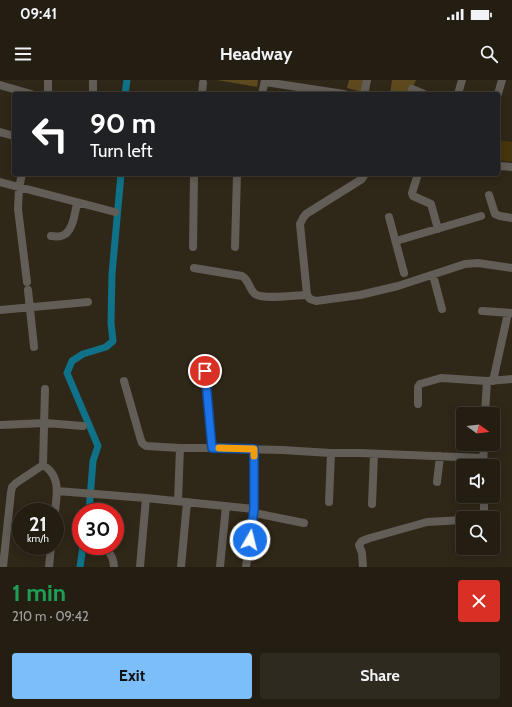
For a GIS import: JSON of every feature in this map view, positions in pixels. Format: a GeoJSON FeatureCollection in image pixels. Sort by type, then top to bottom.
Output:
{"type":"FeatureCollection","features":[{"type":"Feature","properties":{"kind":"street"},"geometry":{"type":"LineString","coordinates":[[48,80],[48,92]]}},
{"type":"Feature","properties":{"kind":"street"},"geometry":{"type":"LineString","coordinates":[[92,92],[93,80]]}},
{"type":"Feature","properties":{"kind":"street"},"geometry":{"type":"LineString","coordinates":[[364,92],[367,80]]}},
{"type":"Feature","properties":{"kind":"street"},"geometry":{"type":"LineString","coordinates":[[459,92],[462,80]]}},
{"type":"Feature","properties":{"kind":"street"},"geometry":{"type":"LineString","coordinates":[[499,92],[502,80]]}},
{"type":"Feature","properties":{"kind":"street"},"geometry":{"type":"LineString","coordinates":[[262,92],[265,81],[332,92]]}},
{"type":"Feature","properties":{"kind":"street"},"geometry":{"type":"LineString","coordinates":[[202,92],[203,83]]}},
{"type":"Feature","properties":{"kind":"street"},"geometry":{"type":"LineString","coordinates":[[2,84],[25,92]]}},
{"type":"Feature","properties":{"kind":"street"},"geometry":{"type":"LineString","coordinates":[[412,89],[419,92]]}},
{"type":"Feature","properties":{"kind":"street"},"geometry":{"type":"LineString","coordinates":[[0,132],[12,135]]}},
{"type":"Feature","properties":{"kind":"street"},"geometry":{"type":"LineString","coordinates":[[500,166],[512,167]]}},
{"type":"Feature","properties":{"kind":"street"},"geometry":{"type":"LineString","coordinates":[[22,176],[19,188],[18,209],[34,347]]}},
{"type":"Feature","properties":{"kind":"street"},"geometry":{"type":"LineString","coordinates":[[193,247],[194,176]]}},
{"type":"Feature","properties":{"kind":"street"},"geometry":{"type":"LineString","coordinates":[[235,246],[237,176]]}},
{"type":"Feature","properties":{"kind":"street"},"geometry":{"type":"LineString","coordinates":[[364,176],[362,179],[306,214],[300,224],[306,294],[310,299],[316,301],[360,295],[398,286],[465,264],[478,263],[512,268]]}},
{"type":"Feature","properties":{"kind":"street"},"geometry":{"type":"LineString","coordinates":[[417,176],[412,193],[417,198],[431,204],[438,229]]}},
{"type":"Feature","properties":{"kind":"street"},"geometry":{"type":"LineString","coordinates":[[0,182],[115,212]]}},
{"type":"Feature","properties":{"kind":"street"},"geometry":{"type":"LineString","coordinates":[[489,195],[495,214],[512,218]]}},
{"type":"Feature","properties":{"kind":"street"},"geometry":{"type":"LineString","coordinates":[[51,236],[61,236],[66,234],[71,227],[78,203]]}},
{"type":"Feature","properties":{"kind":"street"},"geometry":{"type":"LineString","coordinates":[[396,241],[481,216]]}},
{"type":"Feature","properties":{"kind":"street"},"geometry":{"type":"LineString","coordinates":[[389,217],[404,273]]}},
{"type":"Feature","properties":{"kind":"street"},"geometry":{"type":"LineString","coordinates":[[194,268],[242,276],[252,291],[261,297],[306,294]]}},
{"type":"Feature","properties":{"kind":"street"},"geometry":{"type":"LineString","coordinates":[[433,275],[442,309]]}},
{"type":"Feature","properties":{"kind":"street"},"geometry":{"type":"LineString","coordinates":[[0,310],[88,302]]}},
{"type":"Feature","properties":{"kind":"street"},"geometry":{"type":"LineString","coordinates":[[482,310],[510,313],[490,381],[486,407]]}},
{"type":"Feature","properties":{"kind":"street"},"geometry":{"type":"LineString","coordinates":[[205,371],[212,448]]}},
{"type":"Feature","properties":{"kind":"street"},"geometry":{"type":"LineString","coordinates":[[418,404],[418,387],[420,384],[441,378],[490,381],[512,379]]}},
{"type":"Feature","properties":{"kind":"street"},"geometry":{"type":"LineString","coordinates":[[124,381],[143,445],[152,447],[440,456],[462,459]]}},
{"type":"Feature","properties":{"kind":"street"},"geometry":{"type":"LineString","coordinates":[[45,389],[44,465],[52,473],[55,480],[57,492],[56,503]]}},
{"type":"Feature","properties":{"kind":"street"},"geometry":{"type":"LineString","coordinates":[[0,425],[45,424],[83,426]]}},
{"type":"Feature","properties":{"kind":"street"},"geometry":{"type":"LineString","coordinates":[[178,501],[180,448]]}},
{"type":"Feature","properties":{"kind":"street"},"geometry":{"type":"LineString","coordinates":[[246,567],[254,511],[254,449]]}},
{"type":"Feature","properties":{"kind":"street"},"geometry":{"type":"LineString","coordinates":[[329,502],[331,453]]}},
{"type":"Feature","properties":{"kind":"street"},"geometry":{"type":"LineString","coordinates":[[372,504],[374,454]]}},
{"type":"Feature","properties":{"kind":"street"},"geometry":{"type":"LineString","coordinates":[[438,482],[440,456]]}},
{"type":"Feature","properties":{"kind":"street"},"geometry":{"type":"LineString","coordinates":[[3,567],[12,487],[44,465]]}},
{"type":"Feature","properties":{"kind":"street"},"geometry":{"type":"LineString","coordinates":[[57,492],[146,498],[226,506],[304,523]]}},
{"type":"Feature","properties":{"kind":"street"},"geometry":{"type":"LineString","coordinates":[[140,567],[146,498]]}},
{"type":"Feature","properties":{"kind":"street"},"geometry":{"type":"LineString","coordinates":[[182,567],[187,502]]}},
{"type":"Feature","properties":{"kind":"street"},"geometry":{"type":"LineString","coordinates":[[220,567],[226,506]]}},
{"type":"Feature","properties":{"kind":"street"},"geometry":{"type":"LineString","coordinates":[[363,567],[362,553],[359,545],[362,541],[427,522],[456,520]]}},
{"type":"Feature","properties":{"kind":"street"},"geometry":{"type":"LineString","coordinates":[[48,567],[50,555]]}},
{"type":"Feature","properties":{"kind":"street"},"geometry":{"type":"LineString","coordinates":[[112,555],[114,567]]}},
{"type":"Feature","properties":{"kind":"shaded area"},"geometry":{"type":"Polygon","coordinates":[[[217,80],[258,80],[257,87],[217,80]]]}},
{"type":"Feature","properties":{"kind":"shaded area"},"geometry":{"type":"Polygon","coordinates":[[[349,80],[370,80],[369,92],[362,92],[347,88],[349,80]]]}},
{"type":"Feature","properties":{"kind":"shaded area"},"geometry":{"type":"Polygon","coordinates":[[[392,80],[416,80],[411,92],[390,92],[392,80]]]}},
{"type":"Feature","properties":{"kind":"shaded area"},"geometry":{"type":"Polygon","coordinates":[[[500,140],[512,142],[512,162],[500,160],[500,140]]]}},
{"type":"Feature","properties":{"kind":"waterway"},"geometry":{"type":"LineString","coordinates":[[125,92],[127,80]]}},
{"type":"Feature","properties":{"kind":"waterway"},"geometry":{"type":"LineString","coordinates":[[90,503],[93,461],[98,446],[67,373],[72,361],[83,354],[106,347],[113,341],[111,323],[112,274],[121,176]]}},
{"type":"Feature","properties":{"kind":"waterway"},"geometry":{"type":"LineString","coordinates":[[80,567],[82,555]]}},
{"type":"Feature","properties":{"kind":"slow traffic"},"geometry":{"type":"LineString","coordinates":[[219,448],[254,449],[254,456]]}},
{"type":"Feature","properties":{"kind":"route"},"geometry":{"type":"LineString","coordinates":[[205,371],[212,448],[254,449],[254,509],[250,540]]}}]}
